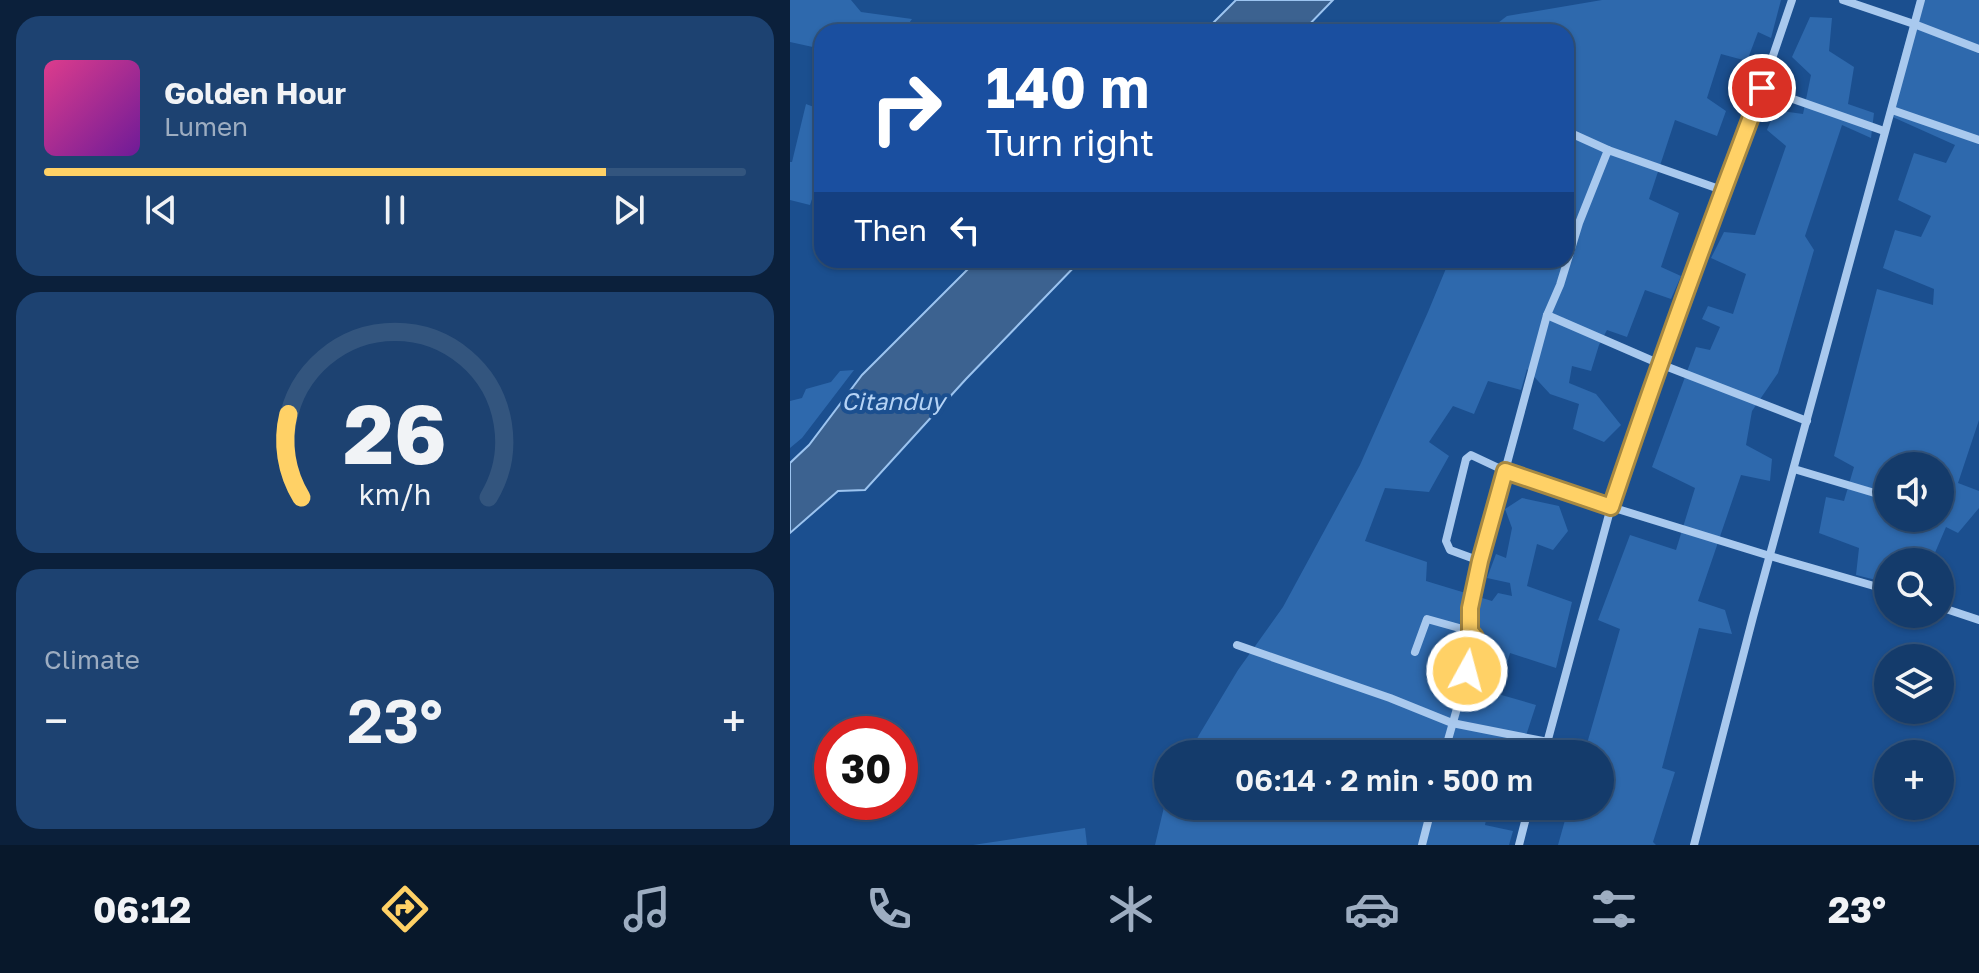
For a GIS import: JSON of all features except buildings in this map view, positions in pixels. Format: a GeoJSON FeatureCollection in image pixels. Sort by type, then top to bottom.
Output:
{"type":"FeatureCollection","features":[{"type":"Feature","properties":{"kind":"street"},"geometry":{"type":"LineString","coordinates":[[1548,740],[1611,507],[1792,0]]}},
{"type":"Feature","properties":{"kind":"street"},"geometry":{"type":"LineString","coordinates":[[1843,0],[1979,49]]}},
{"type":"Feature","properties":{"kind":"street"},"geometry":{"type":"LineString","coordinates":[[1694,845],[1921,0]]}},
{"type":"Feature","properties":{"kind":"street"},"geometry":{"type":"LineString","coordinates":[[1762,88],[1884,131]]}},
{"type":"Feature","properties":{"kind":"street"},"geometry":{"type":"LineString","coordinates":[[1892,110],[1979,140]]}},
{"type":"Feature","properties":{"kind":"street"},"geometry":{"type":"LineString","coordinates":[[1574,135],[1608,150],[1722,190]]}},
{"type":"Feature","properties":{"kind":"street"},"geometry":{"type":"LineString","coordinates":[[1574,239],[1608,150]]}},
{"type":"Feature","properties":{"kind":"street"},"geometry":{"type":"LineString","coordinates":[[1470,631],[1470,608],[1480,561],[1547,315],[1565,268]]}},
{"type":"Feature","properties":{"kind":"street"},"geometry":{"type":"LineString","coordinates":[[1547,315],[1660,364],[1807,421]]}},
{"type":"Feature","properties":{"kind":"street"},"geometry":{"type":"LineString","coordinates":[[1480,561],[1450,550],[1446,541],[1466,459],[1471,455],[1505,471],[1611,507],[1874,586]]}},
{"type":"Feature","properties":{"kind":"street"},"geometry":{"type":"LineString","coordinates":[[1794,469],[1874,493]]}},
{"type":"Feature","properties":{"kind":"street"},"geometry":{"type":"LineString","coordinates":[[1954,612],[1979,620]]}},
{"type":"Feature","properties":{"kind":"street"},"geometry":{"type":"LineString","coordinates":[[1415,652],[1427,619],[1470,631],[1475,637],[1448,740]]}},
{"type":"Feature","properties":{"kind":"street"},"geometry":{"type":"LineString","coordinates":[[1237,645],[1452,723],[1538,740]]}},
{"type":"Feature","properties":{"kind":"street"},"geometry":{"type":"LineString","coordinates":[[1425,844],[1429,820]]}},
{"type":"Feature","properties":{"kind":"street"},"geometry":{"type":"LineString","coordinates":[[1519,845],[1525,820]]}},
{"type":"Feature","properties":{"kind":"shaded area"},"geometry":{"type":"Polygon","coordinates":[[[790,0],[851,0],[861,12],[912,19],[909,24],[814,24],[814,47],[790,42],[790,0]]]}},
{"type":"Feature","properties":{"kind":"shaded area"},"geometry":{"type":"Polygon","coordinates":[[[1602,0],[1781,0],[1771,38],[1758,32],[1747,61],[1721,54],[1707,98],[1726,111],[1717,136],[1675,120],[1649,199],[1679,213],[1661,267],[1681,276],[1671,299],[1645,290],[1627,337],[1607,330],[1591,371],[1572,366],[1569,383],[1596,394],[1621,425],[1604,442],[1573,429],[1579,404],[1550,394],[1527,369],[1521,390],[1488,381],[1474,414],[1453,406],[1429,442],[1449,456],[1429,492],[1385,488],[1365,541],[1427,562],[1426,581],[1492,601],[1498,593],[1512,596],[1510,583],[1487,578],[1496,554],[1506,558],[1512,528],[1505,509],[1522,498],[1559,506],[1568,531],[1553,550],[1537,544],[1527,586],[1572,602],[1556,668],[1510,653],[1498,694],[1536,705],[1525,740],[1196,740],[1238,670],[1283,607],[1360,465],[1446,268],[1574,268],[1574,24],[1496,24],[1507,16],[1602,0]]]}},
{"type":"Feature","properties":{"kind":"shaded area"},"geometry":{"type":"Polygon","coordinates":[[[1917,0],[1979,0],[1979,420],[1958,483],[1979,491],[1979,508],[1958,533],[1954,531],[1954,452],[1874,452],[1874,532],[1944,532],[1937,548],[1874,548],[1874,580],[1856,575],[1859,548],[1819,533],[1826,497],[1844,501],[1854,467],[1834,456],[1877,289],[1933,305],[1934,289],[1883,268],[1895,230],[1921,237],[1931,216],[1898,200],[1914,153],[1946,163],[1955,145],[1886,114],[1917,0]]]}},
{"type":"Feature","properties":{"kind":"shaded area"},"geometry":{"type":"Polygon","coordinates":[[[1810,17],[1832,18],[1829,51],[1854,67],[1848,104],[1874,113],[1871,138],[1842,125],[1805,236],[1814,250],[1778,373],[1752,411],[1746,445],[1772,459],[1770,481],[1741,475],[1698,601],[1725,610],[1732,634],[1699,628],[1662,768],[1675,772],[1653,842],[1656,845],[1558,845],[1565,820],[1614,820],[1614,740],[1588,740],[1620,629],[1598,620],[1630,535],[1676,550],[1695,488],[1652,467],[1696,347],[1710,350],[1720,327],[1702,319],[1708,306],[1733,314],[1746,274],[1711,258],[1724,232],[1755,235],[1786,146],[1767,130],[1775,110],[1803,114],[1811,75],[1792,57],[1810,17]]]}},
{"type":"Feature","properties":{"kind":"shaded area"},"geometry":{"type":"Polygon","coordinates":[[[806,104],[814,107],[814,196],[810,205],[790,200],[792,162],[806,104]]]}},
{"type":"Feature","properties":{"kind":"shaded area"},"geometry":{"type":"Polygon","coordinates":[[[854,370],[802,438],[790,448],[790,401],[802,398],[806,389],[831,382],[840,371],[854,370]]]}},
{"type":"Feature","properties":{"kind":"shaded area"},"geometry":{"type":"Polygon","coordinates":[[[1161,820],[1486,820],[1485,825],[1513,831],[1509,845],[1155,845],[1161,820]]]}},
{"type":"Feature","properties":{"kind":"shaded area"},"geometry":{"type":"Polygon","coordinates":[[[1085,828],[1087,845],[973,845],[1085,828]]]}},
{"type":"Feature","properties":{"kind":"water"},"geometry":{"type":"Polygon","coordinates":[[[1236,0],[1333,0],[1310,24],[1212,24],[1236,0]]]}},
{"type":"Feature","properties":{"kind":"water","name":"Citanduy"},"geometry":{"type":"Polygon","coordinates":[[[969,268],[1073,268],[865,490],[838,491],[790,533],[790,463],[809,445],[862,375],[969,268]]]}},
{"type":"Feature","properties":{"kind":"route"},"geometry":{"type":"LineString","coordinates":[[1467,671],[1475,645],[1475,637],[1470,631],[1475,581],[1505,471],[1611,507],[1681,305],[1709,235],[1722,190],[1762,88]]}}]}
